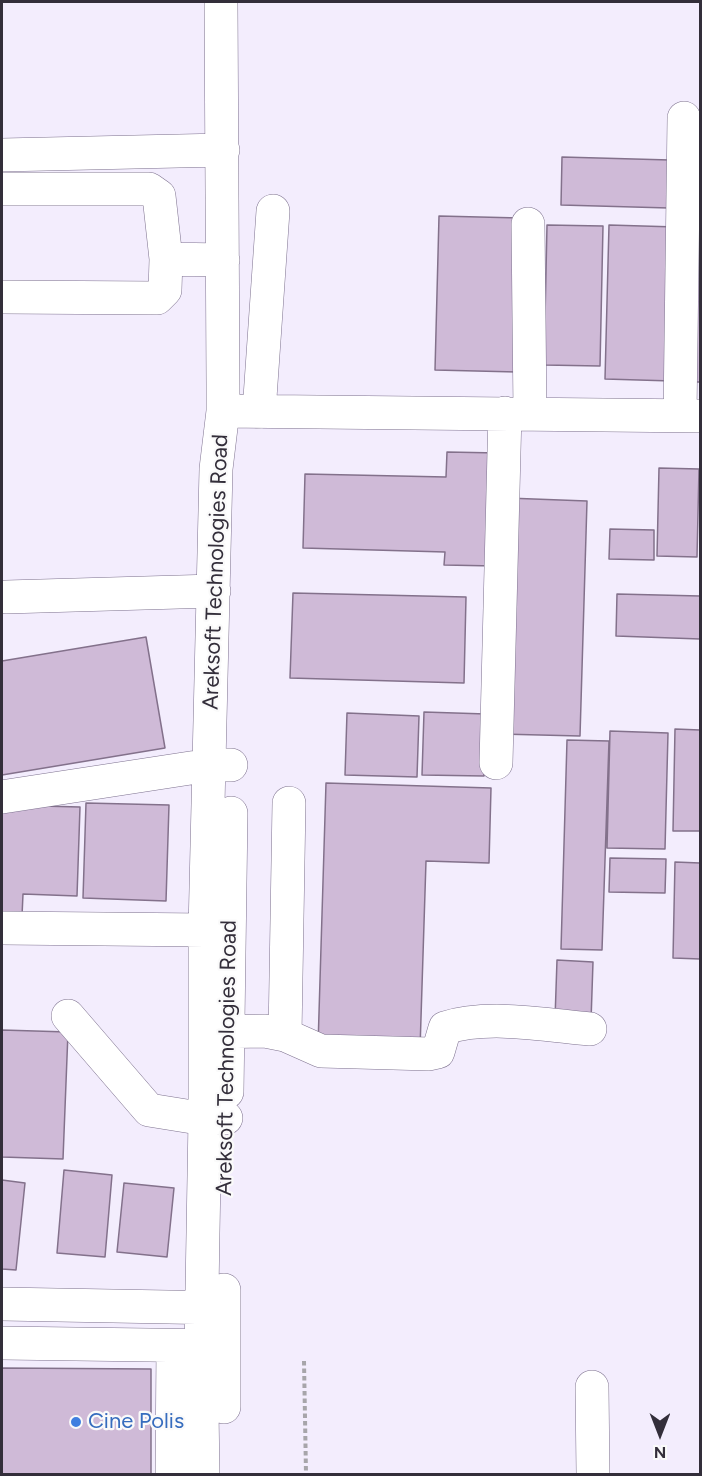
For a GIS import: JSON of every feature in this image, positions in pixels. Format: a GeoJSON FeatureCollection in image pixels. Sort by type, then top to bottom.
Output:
{"type":"FeatureCollection","features":[{"type":"Feature","properties":{"kind":"street"},"geometry":{"type":"LineString","coordinates":[[221,2],[223,411],[690,415],[684,117]]}},
{"type":"Feature","properties":{"kind":"street"},"geometry":{"type":"LineString","coordinates":[[2,155],[223,150]]}},
{"type":"Feature","properties":{"kind":"street"},"geometry":{"type":"LineString","coordinates":[[2,189],[149,189],[159,196],[166,259],[165,290],[157,298],[2,297]]}},
{"type":"Feature","properties":{"kind":"street"},"geometry":{"type":"LineString","coordinates":[[259,412],[273,211]]}},
{"type":"Feature","properties":{"kind":"street"},"geometry":{"type":"LineString","coordinates":[[496,762],[528,224]]}},
{"type":"Feature","properties":{"kind":"street"},"geometry":{"type":"LineString","coordinates":[[166,259],[223,260]]}},
{"type":"Feature","properties":{"kind":"street","name":"Areksoft Technologies Road"},"geometry":{"type":"LineString","coordinates":[[216,1032],[205,930],[221,765],[214,591],[216,469],[223,411]]}},
{"type":"Feature","properties":{"kind":"street","name":"Areksoft Technologies Road"},"geometry":{"type":"LineString","coordinates":[[203,1474],[188,1428],[200,1347],[213,1308],[221,765],[236,470],[223,411]]}},
{"type":"Feature","properties":{"kind":"street"},"geometry":{"type":"LineString","coordinates":[[6,597],[214,591]]}},
{"type":"Feature","properties":{"kind":"street"},"geometry":{"type":"LineString","coordinates":[[2,797],[221,765]]}},
{"type":"Feature","properties":{"kind":"street"},"geometry":{"type":"LineString","coordinates":[[285,1035],[289,803]]}},
{"type":"Feature","properties":{"kind":"street"},"geometry":{"type":"LineString","coordinates":[[2,928],[205,930]]}},
{"type":"Feature","properties":{"kind":"street"},"geometry":{"type":"LineString","coordinates":[[68,1016],[149,1110],[216,1118]]}},
{"type":"Feature","properties":{"kind":"street"},"geometry":{"type":"LineString","coordinates":[[216,1032],[265,1031],[285,1035],[321,1051],[429,1054],[438,1052],[445,1028],[460,1023],[512,1022],[590,1029]]}},
{"type":"Feature","properties":{"kind":"street"},"geometry":{"type":"LineString","coordinates":[[2,1304],[213,1308]]}},
{"type":"Feature","properties":{"kind":"street"},"geometry":{"type":"LineString","coordinates":[[2,1343],[200,1347]]}},
{"type":"Feature","properties":{"kind":"street","name":"Areksoft Technologies Road"},"geometry":{"type":"LineString","coordinates":[[200,1347],[224,1474]]}},
{"type":"Feature","properties":{"kind":"street"},"geometry":{"type":"LineString","coordinates":[[592,1387],[593,1474]]}},
{"type":"Feature","properties":{"kind":"street"},"geometry":{"type":"LineString","coordinates":[[172,1474],[188,1428]]}},
{"type":"Feature","properties":{"kind":"path"},"geometry":{"type":"LineString","coordinates":[[304,1361],[306,1474]]}},
{"type":"Feature","properties":{"kind":"shaded area"},"geometry":{"type":"Polygon","coordinates":[[[2,2],[700,2],[700,1474],[2,1474],[2,2]]]}},
{"type":"Feature","properties":{"kind":"building"},"geometry":{"type":"Polygon","coordinates":[[[700,137],[700,382],[694,382],[700,137]]]}},
{"type":"Feature","properties":{"kind":"building"},"geometry":{"type":"Polygon","coordinates":[[[562,157],[670,160],[669,208],[561,205],[562,157]]]}},
{"type":"Feature","properties":{"kind":"building"},"geometry":{"type":"Polygon","coordinates":[[[439,216],[520,218],[517,372],[435,370],[439,216]]]}},
{"type":"Feature","properties":{"kind":"building"},"geometry":{"type":"Polygon","coordinates":[[[547,225],[603,226],[600,366],[544,365],[547,225]]]}},
{"type":"Feature","properties":{"kind":"building"},"geometry":{"type":"Polygon","coordinates":[[[609,225],[676,227],[672,381],[605,379],[609,225]]]}},
{"type":"Feature","properties":{"kind":"building"},"geometry":{"type":"Polygon","coordinates":[[[447,452],[498,453],[495,566],[444,565],[445,552],[303,548],[305,474],[446,477],[447,452]]]}},
{"type":"Feature","properties":{"kind":"building"},"geometry":{"type":"Polygon","coordinates":[[[659,468],[699,469],[697,557],[657,556],[659,468]]]}},
{"type":"Feature","properties":{"kind":"building"},"geometry":{"type":"Polygon","coordinates":[[[507,498],[587,501],[580,736],[500,734],[507,498]]]}},
{"type":"Feature","properties":{"kind":"building"},"geometry":{"type":"Polygon","coordinates":[[[610,529],[654,530],[654,560],[609,559],[610,529]]]}},
{"type":"Feature","properties":{"kind":"building"},"geometry":{"type":"Polygon","coordinates":[[[293,593],[466,597],[464,683],[290,678],[293,593]]]}},
{"type":"Feature","properties":{"kind":"building"},"geometry":{"type":"Polygon","coordinates":[[[617,594],[700,596],[700,639],[616,636],[617,594]]]}},
{"type":"Feature","properties":{"kind":"building"},"geometry":{"type":"Polygon","coordinates":[[[146,637],[165,748],[2,775],[2,661],[146,637]]]}},
{"type":"Feature","properties":{"kind":"building"},"geometry":{"type":"Polygon","coordinates":[[[424,712],[486,714],[484,776],[422,775],[424,712]]]}},
{"type":"Feature","properties":{"kind":"building"},"geometry":{"type":"Polygon","coordinates":[[[347,713],[419,716],[417,777],[345,775],[347,713]]]}},
{"type":"Feature","properties":{"kind":"building"},"geometry":{"type":"Polygon","coordinates":[[[675,729],[700,730],[700,831],[673,831],[675,729]]]}},
{"type":"Feature","properties":{"kind":"building"},"geometry":{"type":"Polygon","coordinates":[[[610,731],[668,733],[665,849],[607,848],[610,731]]]}},
{"type":"Feature","properties":{"kind":"building"},"geometry":{"type":"Polygon","coordinates":[[[567,740],[609,741],[602,950],[561,949],[567,740]]]}},
{"type":"Feature","properties":{"kind":"building"},"geometry":{"type":"Polygon","coordinates":[[[326,783],[491,788],[489,863],[426,861],[420,1049],[318,1046],[326,783]]]}},
{"type":"Feature","properties":{"kind":"building"},"geometry":{"type":"Polygon","coordinates":[[[86,803],[169,805],[166,901],[83,898],[86,803]]]}},
{"type":"Feature","properties":{"kind":"building"},"geometry":{"type":"Polygon","coordinates":[[[2,805],[80,807],[77,896],[23,894],[22,916],[2,915],[2,805]]]}},
{"type":"Feature","properties":{"kind":"building"},"geometry":{"type":"Polygon","coordinates":[[[610,858],[666,859],[665,893],[609,892],[610,858]]]}},
{"type":"Feature","properties":{"kind":"building"},"geometry":{"type":"Polygon","coordinates":[[[675,862],[700,863],[700,959],[673,958],[675,862]]]}},
{"type":"Feature","properties":{"kind":"building"},"geometry":{"type":"Polygon","coordinates":[[[557,960],[593,962],[591,1021],[555,1019],[557,960]]]}},
{"type":"Feature","properties":{"kind":"building"},"geometry":{"type":"Polygon","coordinates":[[[2,1030],[68,1032],[63,1159],[2,1157],[2,1030]]]}},
{"type":"Feature","properties":{"kind":"building"},"geometry":{"type":"Polygon","coordinates":[[[64,1170],[112,1175],[105,1257],[57,1253],[64,1170]]]}},
{"type":"Feature","properties":{"kind":"building"},"geometry":{"type":"Polygon","coordinates":[[[2,1180],[25,1183],[16,1270],[2,1269],[2,1180]]]}},
{"type":"Feature","properties":{"kind":"building"},"geometry":{"type":"Polygon","coordinates":[[[124,1183],[174,1188],[167,1257],[117,1252],[124,1183]]]}},
{"type":"Feature","properties":{"kind":"building","name":"Cine Polis"},"geometry":{"type":"Polygon","coordinates":[[[2,1368],[151,1369],[151,1474],[2,1474],[2,1368]]]}},
{"type":"Feature","properties":{"kind":"place","name":"Cine Polis"},"geometry":{"type":"Point","coordinates":[76,1422]}}]}
